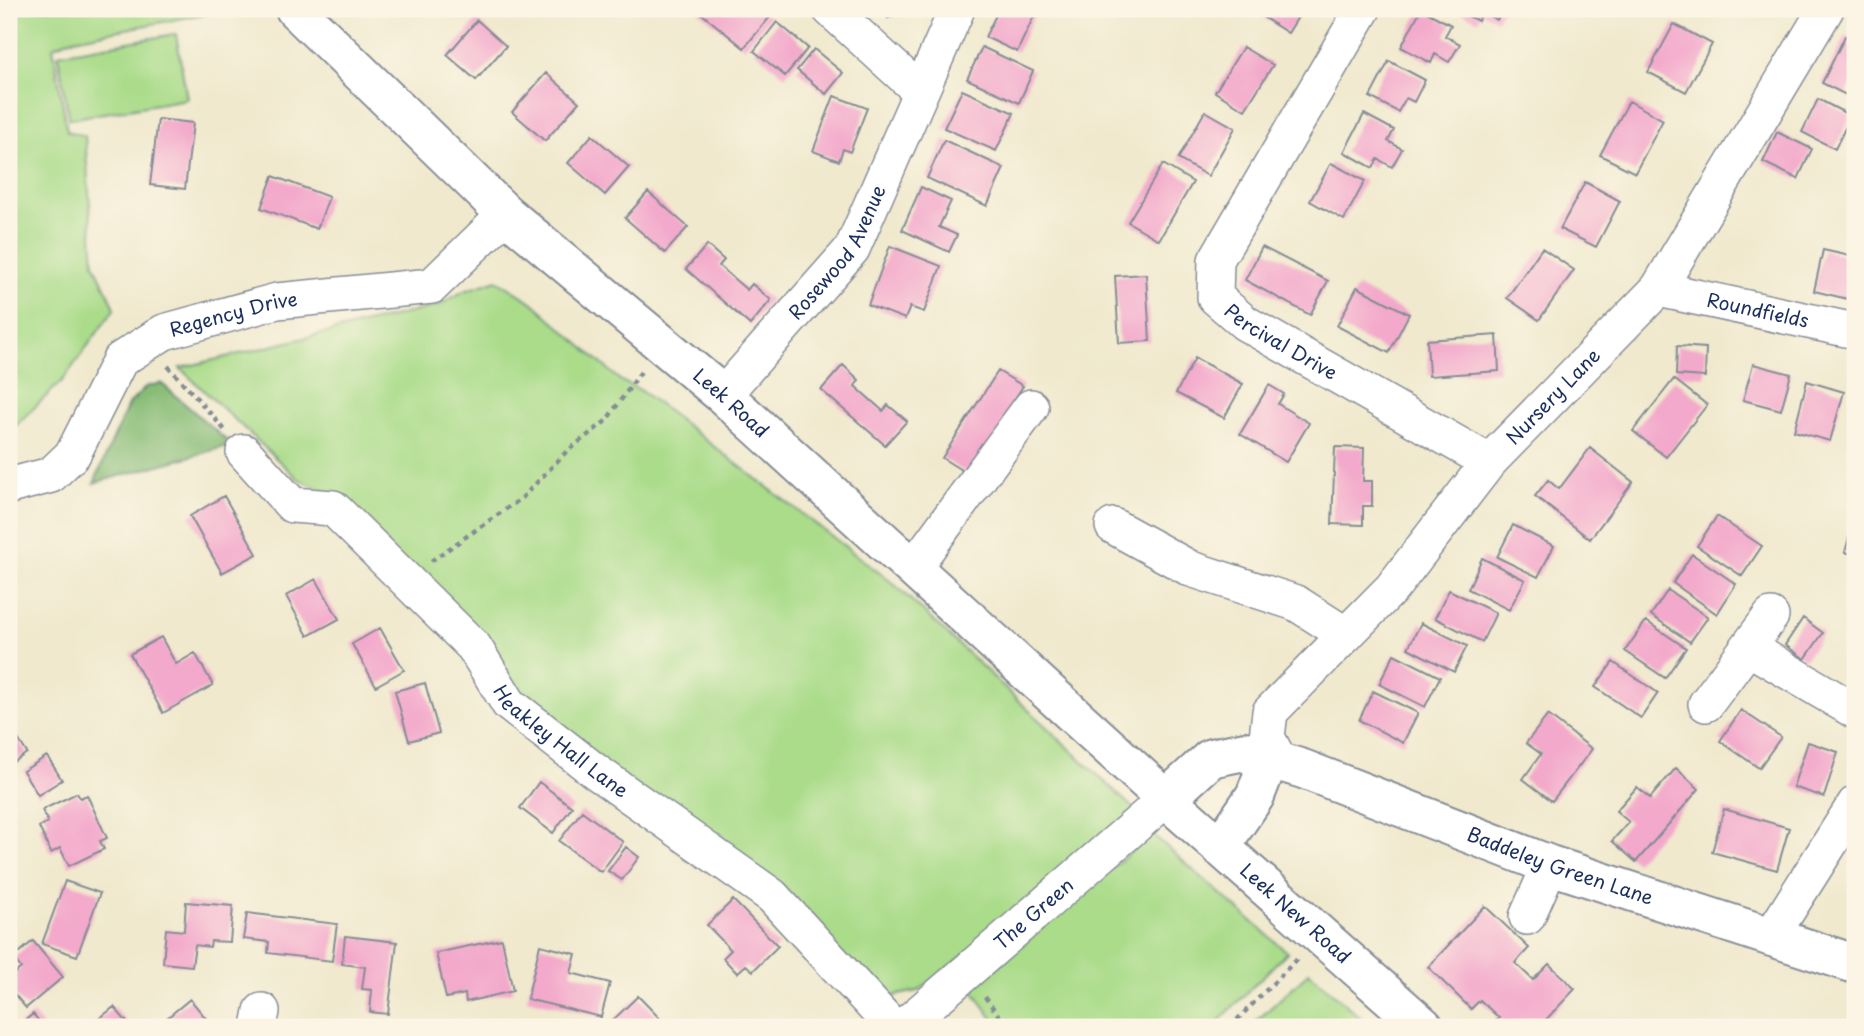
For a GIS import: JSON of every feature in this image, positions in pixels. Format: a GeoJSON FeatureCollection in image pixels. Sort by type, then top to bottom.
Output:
{"type":"FeatureCollection","features":[{"type":"Feature","properties":{"kind":"main road","name":"Leek Road"},"geometry":{"type":"LineString","coordinates":[[295,9],[506,215],[723,395],[1166,799]]}},
{"type":"Feature","properties":{"kind":"main road","name":"Baddeley Green Lane"},"geometry":{"type":"LineString","coordinates":[[1166,799],[1210,758],[1245,751],[1549,865],[1855,964]]}},
{"type":"Feature","properties":{"kind":"main road"},"geometry":{"type":"LineString","coordinates":[[1220,847],[1274,764]]}},
{"type":"Feature","properties":{"kind":"main road","name":"Leek New Road"},"geometry":{"type":"LineString","coordinates":[[1166,799],[1424,1027]]}},
{"type":"Feature","properties":{"kind":"street"},"geometry":{"type":"LineString","coordinates":[[830,9],[920,91]]}},
{"type":"Feature","properties":{"kind":"street","name":"Rosewood Avenue"},"geometry":{"type":"LineString","coordinates":[[723,395],[852,249],[957,9]]}},
{"type":"Feature","properties":{"kind":"street","name":"Percival Drive"},"geometry":{"type":"LineString","coordinates":[[1363,9],[1216,260],[1215,297],[1245,323],[1489,462]]}},
{"type":"Feature","properties":{"kind":"street","name":"Nursery Lane"},"geometry":{"type":"LineString","coordinates":[[1274,764],[1268,737],[1270,712],[1392,588],[1489,462],[1658,289],[1826,9]]}},
{"type":"Feature","properties":{"kind":"street","name":"Regency Drive"},"geometry":{"type":"LineString","coordinates":[[9,486],[51,475],[73,454],[120,360],[164,331],[277,301],[432,286],[506,215]]}},
{"type":"Feature","properties":{"kind":"street","name":"Roundfields"},"geometry":{"type":"LineString","coordinates":[[1658,289],[1855,331]]}},
{"type":"Feature","properties":{"kind":"street"},"geometry":{"type":"LineString","coordinates":[[913,568],[1031,407]]}},
{"type":"Feature","properties":{"kind":"street","name":"Heakley Hall Lane"},"geometry":{"type":"LineString","coordinates":[[244,452],[292,505],[333,508],[474,648],[509,704],[595,771],[772,896],[893,1027]]}},
{"type":"Feature","properties":{"kind":"street"},"geometry":{"type":"LineString","coordinates":[[1112,526],[1191,569],[1296,603],[1346,635]]}},
{"type":"Feature","properties":{"kind":"street"},"geometry":{"type":"LineString","coordinates":[[1706,704],[1771,616]]}},
{"type":"Feature","properties":{"kind":"street"},"geometry":{"type":"LineString","coordinates":[[1749,648],[1855,711]]}},
{"type":"Feature","properties":{"kind":"street","name":"The Green"},"geometry":{"type":"LineString","coordinates":[[904,1027],[1166,799]]}},
{"type":"Feature","properties":{"kind":"street"},"geometry":{"type":"LineString","coordinates":[[1770,938],[1855,804]]}},
{"type":"Feature","properties":{"kind":"street"},"geometry":{"type":"LineString","coordinates":[[1527,917],[1549,865]]}},
{"type":"Feature","properties":{"kind":"path"},"geometry":{"type":"LineString","coordinates":[[148,342],[244,452]]}},
{"type":"Feature","properties":{"kind":"path"},"geometry":{"type":"LineString","coordinates":[[405,579],[522,498],[566,452],[606,421],[661,343]]}},
{"type":"Feature","properties":{"kind":"path"},"geometry":{"type":"LineString","coordinates":[[1230,1027],[1320,935]]}},
{"type":"Feature","properties":{"kind":"green space"},"geometry":{"type":"Polygon","coordinates":[[[9,9],[231,9],[68,40],[53,47],[67,131],[85,136],[94,263],[115,308],[63,380],[9,432],[9,9]]]}},
{"type":"Feature","properties":{"kind":"green space"},"geometry":{"type":"Polygon","coordinates":[[[176,34],[187,99],[69,119],[58,54],[176,34]]]}},
{"type":"Feature","properties":{"kind":"green space"},"geometry":{"type":"Polygon","coordinates":[[[497,280],[532,302],[621,381],[640,390],[894,584],[1135,810],[1017,914],[918,991],[889,997],[515,699],[346,501],[298,479],[180,368],[438,306],[464,291],[497,280]]]}},
{"type":"Feature","properties":{"kind":"green space"},"geometry":{"type":"Polygon","coordinates":[[[161,383],[232,445],[94,483],[128,405],[146,387],[161,383]]]}},
{"type":"Feature","properties":{"kind":"green space"},"geometry":{"type":"Polygon","coordinates":[[[1152,834],[1287,952],[1213,1027],[999,1027],[971,988],[1152,834]]]}},
{"type":"Feature","properties":{"kind":"green space"},"geometry":{"type":"Polygon","coordinates":[[[1309,972],[1371,1027],[1250,1027],[1309,972]]]}},
{"type":"Feature","properties":{"kind":"building"},"geometry":{"type":"Polygon","coordinates":[[[696,9],[760,9],[770,17],[744,48],[696,9]]]}},
{"type":"Feature","properties":{"kind":"building"},"geometry":{"type":"Polygon","coordinates":[[[885,9],[912,9],[888,18],[885,9]]]}},
{"type":"Feature","properties":{"kind":"building"},"geometry":{"type":"Polygon","coordinates":[[[999,9],[1036,12],[1017,52],[985,37],[999,9]]]}},
{"type":"Feature","properties":{"kind":"building"},"geometry":{"type":"Polygon","coordinates":[[[1262,9],[1303,9],[1288,33],[1258,14],[1262,9]]]}},
{"type":"Feature","properties":{"kind":"building"},"geometry":{"type":"Polygon","coordinates":[[[1421,9],[1451,25],[1445,36],[1460,44],[1449,62],[1435,54],[1431,63],[1401,47],[1421,9]]]}},
{"type":"Feature","properties":{"kind":"building"},"geometry":{"type":"Polygon","coordinates":[[[1455,9],[1503,9],[1497,20],[1482,12],[1478,21],[1455,9]]]}},
{"type":"Feature","properties":{"kind":"building"},"geometry":{"type":"Polygon","coordinates":[[[477,20],[506,46],[476,80],[447,55],[477,20]]]}},
{"type":"Feature","properties":{"kind":"building"},"geometry":{"type":"Polygon","coordinates":[[[777,22],[808,48],[785,76],[754,51],[777,22]]]}},
{"type":"Feature","properties":{"kind":"building"},"geometry":{"type":"Polygon","coordinates":[[[1674,24],[1712,44],[1686,92],[1648,72],[1674,24]]]}},
{"type":"Feature","properties":{"kind":"building"},"geometry":{"type":"Polygon","coordinates":[[[1845,36],[1855,41],[1855,87],[1851,85],[1846,95],[1822,83],[1845,36]]]}},
{"type":"Feature","properties":{"kind":"building"},"geometry":{"type":"Polygon","coordinates":[[[982,47],[1033,71],[1019,103],[967,79],[982,47]]]}},
{"type":"Feature","properties":{"kind":"building"},"geometry":{"type":"Polygon","coordinates":[[[1243,47],[1273,65],[1245,110],[1215,92],[1243,47]]]}},
{"type":"Feature","properties":{"kind":"building"},"geometry":{"type":"Polygon","coordinates":[[[814,49],[843,73],[826,94],[797,70],[814,49]]]}},
{"type":"Feature","properties":{"kind":"building"},"geometry":{"type":"Polygon","coordinates":[[[1389,61],[1425,80],[1414,102],[1406,98],[1398,112],[1370,97],[1389,61]]]}},
{"type":"Feature","properties":{"kind":"building"},"geometry":{"type":"Polygon","coordinates":[[[546,73],[579,102],[545,141],[512,112],[546,73]]]}},
{"type":"Feature","properties":{"kind":"building"},"geometry":{"type":"Polygon","coordinates":[[[962,90],[1014,113],[996,151],[944,128],[962,90]]]}},
{"type":"Feature","properties":{"kind":"building"},"geometry":{"type":"Polygon","coordinates":[[[834,96],[867,108],[850,152],[843,149],[839,161],[813,151],[834,96]]]}},
{"type":"Feature","properties":{"kind":"building"},"geometry":{"type":"Polygon","coordinates":[[[1818,99],[1851,116],[1835,149],[1802,132],[1818,99]]]}},
{"type":"Feature","properties":{"kind":"building"},"geometry":{"type":"Polygon","coordinates":[[[1629,101],[1663,120],[1635,173],[1600,155],[1629,101]]]}},
{"type":"Feature","properties":{"kind":"building"},"geometry":{"type":"Polygon","coordinates":[[[1205,111],[1235,128],[1208,176],[1178,159],[1205,111]]]}},
{"type":"Feature","properties":{"kind":"building"},"geometry":{"type":"Polygon","coordinates":[[[1364,114],[1394,130],[1388,141],[1402,149],[1392,167],[1378,159],[1373,168],[1344,152],[1364,114]]]}},
{"type":"Feature","properties":{"kind":"building"},"geometry":{"type":"Polygon","coordinates":[[[158,119],[193,123],[185,189],[150,185],[158,119]]]}},
{"type":"Feature","properties":{"kind":"building"},"geometry":{"type":"Polygon","coordinates":[[[1777,132],[1812,149],[1798,179],[1763,162],[1777,132]]]}},
{"type":"Feature","properties":{"kind":"building"},"geometry":{"type":"Polygon","coordinates":[[[592,135],[629,167],[605,195],[568,163],[592,135]]]}},
{"type":"Feature","properties":{"kind":"building"},"geometry":{"type":"Polygon","coordinates":[[[944,140],[1004,168],[987,206],[927,178],[944,140]]]}},
{"type":"Feature","properties":{"kind":"building"},"geometry":{"type":"Polygon","coordinates":[[[1331,163],[1365,181],[1344,220],[1310,201],[1331,163]]]}},
{"type":"Feature","properties":{"kind":"building"},"geometry":{"type":"Polygon","coordinates":[[[1163,164],[1193,182],[1159,240],[1128,222],[1163,164]]]}},
{"type":"Feature","properties":{"kind":"building"},"geometry":{"type":"Polygon","coordinates":[[[273,176],[329,197],[317,229],[261,208],[273,176]]]}},
{"type":"Feature","properties":{"kind":"building"},"geometry":{"type":"Polygon","coordinates":[[[1585,182],[1620,201],[1596,247],[1560,229],[1585,182]]]}},
{"type":"Feature","properties":{"kind":"building"},"geometry":{"type":"Polygon","coordinates":[[[921,187],[951,201],[939,227],[957,235],[949,252],[902,230],[921,187]]]}},
{"type":"Feature","properties":{"kind":"building"},"geometry":{"type":"Polygon","coordinates":[[[648,192],[688,227],[665,253],[625,218],[648,192]]]}},
{"type":"Feature","properties":{"kind":"building"},"geometry":{"type":"Polygon","coordinates":[[[707,245],[724,260],[719,266],[747,290],[752,284],[771,300],[750,325],[686,269],[707,245]]]}},
{"type":"Feature","properties":{"kind":"building"},"geometry":{"type":"Polygon","coordinates":[[[890,246],[941,266],[924,312],[910,307],[905,319],[868,305],[890,246]]]}},
{"type":"Feature","properties":{"kind":"building"},"geometry":{"type":"Polygon","coordinates":[[[1262,247],[1328,281],[1310,315],[1245,280],[1262,247]]]}},
{"type":"Feature","properties":{"kind":"building"},"geometry":{"type":"Polygon","coordinates":[[[1542,248],[1574,270],[1539,320],[1507,298],[1542,248]]]}},
{"type":"Feature","properties":{"kind":"building"},"geometry":{"type":"Polygon","coordinates":[[[1823,250],[1855,257],[1852,300],[1814,291],[1823,250]]]}},
{"type":"Feature","properties":{"kind":"building"},"geometry":{"type":"Polygon","coordinates":[[[1146,274],[1150,341],[1119,343],[1115,276],[1146,274]]]}},
{"type":"Feature","properties":{"kind":"building"},"geometry":{"type":"Polygon","coordinates":[[[1357,287],[1409,314],[1389,353],[1337,326],[1357,287]]]}},
{"type":"Feature","properties":{"kind":"building"},"geometry":{"type":"Polygon","coordinates":[[[1497,335],[1499,371],[1429,376],[1427,340],[1497,335]]]}},
{"type":"Feature","properties":{"kind":"building"},"geometry":{"type":"Polygon","coordinates":[[[1677,346],[1706,348],[1705,377],[1676,375],[1677,346]]]}},
{"type":"Feature","properties":{"kind":"building"},"geometry":{"type":"Polygon","coordinates":[[[1195,358],[1243,384],[1224,418],[1176,393],[1195,358]]]}},
{"type":"Feature","properties":{"kind":"building"},"geometry":{"type":"Polygon","coordinates":[[[1753,364],[1791,374],[1781,410],[1743,400],[1753,364]]]}},
{"type":"Feature","properties":{"kind":"building"},"geometry":{"type":"Polygon","coordinates":[[[843,365],[859,380],[855,386],[883,411],[888,405],[907,421],[885,445],[821,390],[843,365]]]}},
{"type":"Feature","properties":{"kind":"building"},"geometry":{"type":"Polygon","coordinates":[[[998,371],[1023,386],[1010,406],[1014,409],[971,476],[942,458],[998,371]]]}},
{"type":"Feature","properties":{"kind":"building"},"geometry":{"type":"Polygon","coordinates":[[[1674,379],[1707,405],[1666,457],[1633,431],[1674,379]]]}},
{"type":"Feature","properties":{"kind":"building"},"geometry":{"type":"Polygon","coordinates":[[[1807,381],[1844,392],[1830,441],[1794,431],[1807,381]]]}},
{"type":"Feature","properties":{"kind":"building"},"geometry":{"type":"Polygon","coordinates":[[[1269,385],[1284,394],[1278,404],[1309,423],[1286,462],[1240,434],[1269,385]]]}},
{"type":"Feature","properties":{"kind":"building"},"geometry":{"type":"Polygon","coordinates":[[[1335,447],[1364,448],[1363,481],[1372,481],[1372,506],[1363,506],[1363,525],[1332,524],[1335,447]]]}},
{"type":"Feature","properties":{"kind":"building"},"geometry":{"type":"Polygon","coordinates":[[[1590,448],[1633,482],[1590,539],[1535,496],[1548,480],[1559,489],[1590,448]]]}},
{"type":"Feature","properties":{"kind":"building"},"geometry":{"type":"Polygon","coordinates":[[[224,496],[257,554],[222,573],[190,516],[224,496]]]}},
{"type":"Feature","properties":{"kind":"building"},"geometry":{"type":"Polygon","coordinates":[[[1717,516],[1762,546],[1742,576],[1697,546],[1717,516]]]}},
{"type":"Feature","properties":{"kind":"building"},"geometry":{"type":"Polygon","coordinates":[[[1513,525],[1554,546],[1538,577],[1497,557],[1513,525]]]}},
{"type":"Feature","properties":{"kind":"building"},"geometry":{"type":"Polygon","coordinates":[[[1852,527],[1855,528],[1855,555],[1845,552],[1852,527]]]}},
{"type":"Feature","properties":{"kind":"building"},"geometry":{"type":"Polygon","coordinates":[[[1692,554],[1736,584],[1717,614],[1673,583],[1692,554]]]}},
{"type":"Feature","properties":{"kind":"building"},"geometry":{"type":"Polygon","coordinates":[[[1482,558],[1525,580],[1509,610],[1468,589],[1482,558]]]}},
{"type":"Feature","properties":{"kind":"building"},"geometry":{"type":"Polygon","coordinates":[[[316,579],[339,619],[308,636],[286,596],[316,579]]]}},
{"type":"Feature","properties":{"kind":"building"},"geometry":{"type":"Polygon","coordinates":[[[1449,590],[1496,613],[1482,642],[1435,618],[1449,590]]]}},
{"type":"Feature","properties":{"kind":"building"},"geometry":{"type":"Polygon","coordinates":[[[1668,590],[1708,617],[1690,642],[1651,615],[1668,590]]]}},
{"type":"Feature","properties":{"kind":"building"},"geometry":{"type":"Polygon","coordinates":[[[1803,618],[1823,633],[1805,659],[1785,645],[1803,618]]]}},
{"type":"Feature","properties":{"kind":"building"},"geometry":{"type":"Polygon","coordinates":[[[1646,621],[1686,648],[1665,678],[1625,651],[1646,621]]]}},
{"type":"Feature","properties":{"kind":"building"},"geometry":{"type":"Polygon","coordinates":[[[1421,623],[1467,646],[1454,672],[1408,648],[1421,623]]]}},
{"type":"Feature","properties":{"kind":"building"},"geometry":{"type":"Polygon","coordinates":[[[380,628],[404,670],[376,686],[352,644],[380,628]]]}},
{"type":"Feature","properties":{"kind":"building"},"geometry":{"type":"Polygon","coordinates":[[[161,637],[176,664],[195,653],[213,685],[163,713],[130,654],[161,637]]]}},
{"type":"Feature","properties":{"kind":"building"},"geometry":{"type":"Polygon","coordinates":[[[1394,654],[1440,677],[1425,707],[1379,684],[1394,654]]]}},
{"type":"Feature","properties":{"kind":"building"},"geometry":{"type":"Polygon","coordinates":[[[1613,662],[1658,693],[1641,718],[1595,687],[1613,662]]]}},
{"type":"Feature","properties":{"kind":"building"},"geometry":{"type":"Polygon","coordinates":[[[425,683],[439,733],[409,741],[395,691],[425,683]]]}},
{"type":"Feature","properties":{"kind":"building"},"geometry":{"type":"Polygon","coordinates":[[[1373,691],[1418,713],[1403,743],[1359,720],[1373,691]]]}},
{"type":"Feature","properties":{"kind":"building"},"geometry":{"type":"Polygon","coordinates":[[[1741,710],[1781,737],[1759,768],[1720,741],[1741,710]]]}},
{"type":"Feature","properties":{"kind":"building"},"geometry":{"type":"Polygon","coordinates":[[[1548,715],[1592,749],[1552,801],[1523,779],[1541,754],[1526,743],[1548,715]]]}},
{"type":"Feature","properties":{"kind":"building"},"geometry":{"type":"Polygon","coordinates":[[[9,725],[27,753],[9,765],[9,725]]]}},
{"type":"Feature","properties":{"kind":"building"},"geometry":{"type":"Polygon","coordinates":[[[1808,742],[1838,752],[1824,797],[1793,787],[1808,742]]]}},
{"type":"Feature","properties":{"kind":"building"},"geometry":{"type":"Polygon","coordinates":[[[47,756],[62,780],[38,795],[23,771],[47,756]]]}},
{"type":"Feature","properties":{"kind":"building"},"geometry":{"type":"Polygon","coordinates":[[[1676,768],[1699,789],[1636,862],[1612,841],[1629,822],[1616,811],[1637,787],[1650,798],[1676,768]]]}},
{"type":"Feature","properties":{"kind":"building"},"geometry":{"type":"Polygon","coordinates":[[[539,782],[572,807],[553,833],[520,808],[539,782]]]}},
{"type":"Feature","properties":{"kind":"building"},"geometry":{"type":"Polygon","coordinates":[[[77,793],[80,798],[87,795],[107,838],[100,841],[104,849],[69,866],[60,848],[51,853],[39,827],[48,822],[42,810],[77,793]]]}},
{"type":"Feature","properties":{"kind":"building"},"geometry":{"type":"Polygon","coordinates":[[[1724,809],[1789,828],[1777,870],[1712,852],[1724,809]]]}},
{"type":"Feature","properties":{"kind":"building"},"geometry":{"type":"Polygon","coordinates":[[[582,811],[623,842],[601,872],[559,841],[582,811]]]}},
{"type":"Feature","properties":{"kind":"building"},"geometry":{"type":"Polygon","coordinates":[[[626,847],[639,857],[622,880],[608,871],[626,847]]]}},
{"type":"Feature","properties":{"kind":"building"},"geometry":{"type":"Polygon","coordinates":[[[65,881],[100,893],[77,956],[42,944],[65,881]]]}},
{"type":"Feature","properties":{"kind":"building"},"geometry":{"type":"Polygon","coordinates":[[[733,900],[778,946],[753,971],[746,965],[737,973],[723,958],[731,950],[707,925],[733,900]]]}},
{"type":"Feature","properties":{"kind":"building"},"geometry":{"type":"Polygon","coordinates":[[[186,902],[233,906],[230,942],[211,941],[210,947],[195,945],[192,966],[163,963],[166,929],[184,931],[186,902]]]}},
{"type":"Feature","properties":{"kind":"building"},"geometry":{"type":"Polygon","coordinates":[[[1485,906],[1529,948],[1515,963],[1533,980],[1549,964],[1575,989],[1539,1027],[1495,1027],[1492,1025],[1499,1018],[1480,1000],[1471,1009],[1428,967],[1485,906]]]}},
{"type":"Feature","properties":{"kind":"building"},"geometry":{"type":"Polygon","coordinates":[[[247,913],[337,924],[332,961],[268,953],[269,942],[243,939],[247,913]]]}},
{"type":"Feature","properties":{"kind":"building"},"geometry":{"type":"Polygon","coordinates":[[[345,936],[397,942],[388,1014],[370,1012],[372,990],[362,989],[365,967],[342,964],[345,936]]]}},
{"type":"Feature","properties":{"kind":"building"},"geometry":{"type":"Polygon","coordinates":[[[502,939],[513,991],[466,1002],[465,994],[446,998],[436,953],[502,939]]]}},
{"type":"Feature","properties":{"kind":"building"},"geometry":{"type":"Polygon","coordinates":[[[33,941],[63,977],[26,1008],[9,988],[9,978],[21,968],[13,958],[33,941]]]}},
{"type":"Feature","properties":{"kind":"building"},"geometry":{"type":"Polygon","coordinates":[[[540,945],[576,954],[571,973],[610,983],[601,1017],[527,999],[540,945]]]}},
{"type":"Feature","properties":{"kind":"building"},"geometry":{"type":"Polygon","coordinates":[[[638,996],[668,1027],[616,1027],[611,1022],[638,996]]]}},
{"type":"Feature","properties":{"kind":"building"},"geometry":{"type":"Polygon","coordinates":[[[190,999],[213,1027],[156,1027],[190,999]]]}},
{"type":"Feature","properties":{"kind":"building"},"geometry":{"type":"Polygon","coordinates":[[[114,1007],[131,1027],[90,1026],[114,1007]]]}},
{"type":"Feature","properties":{"kind":"building"},"geometry":{"type":"Polygon","coordinates":[[[33,1014],[44,1027],[17,1027],[33,1014]]]}}]}
